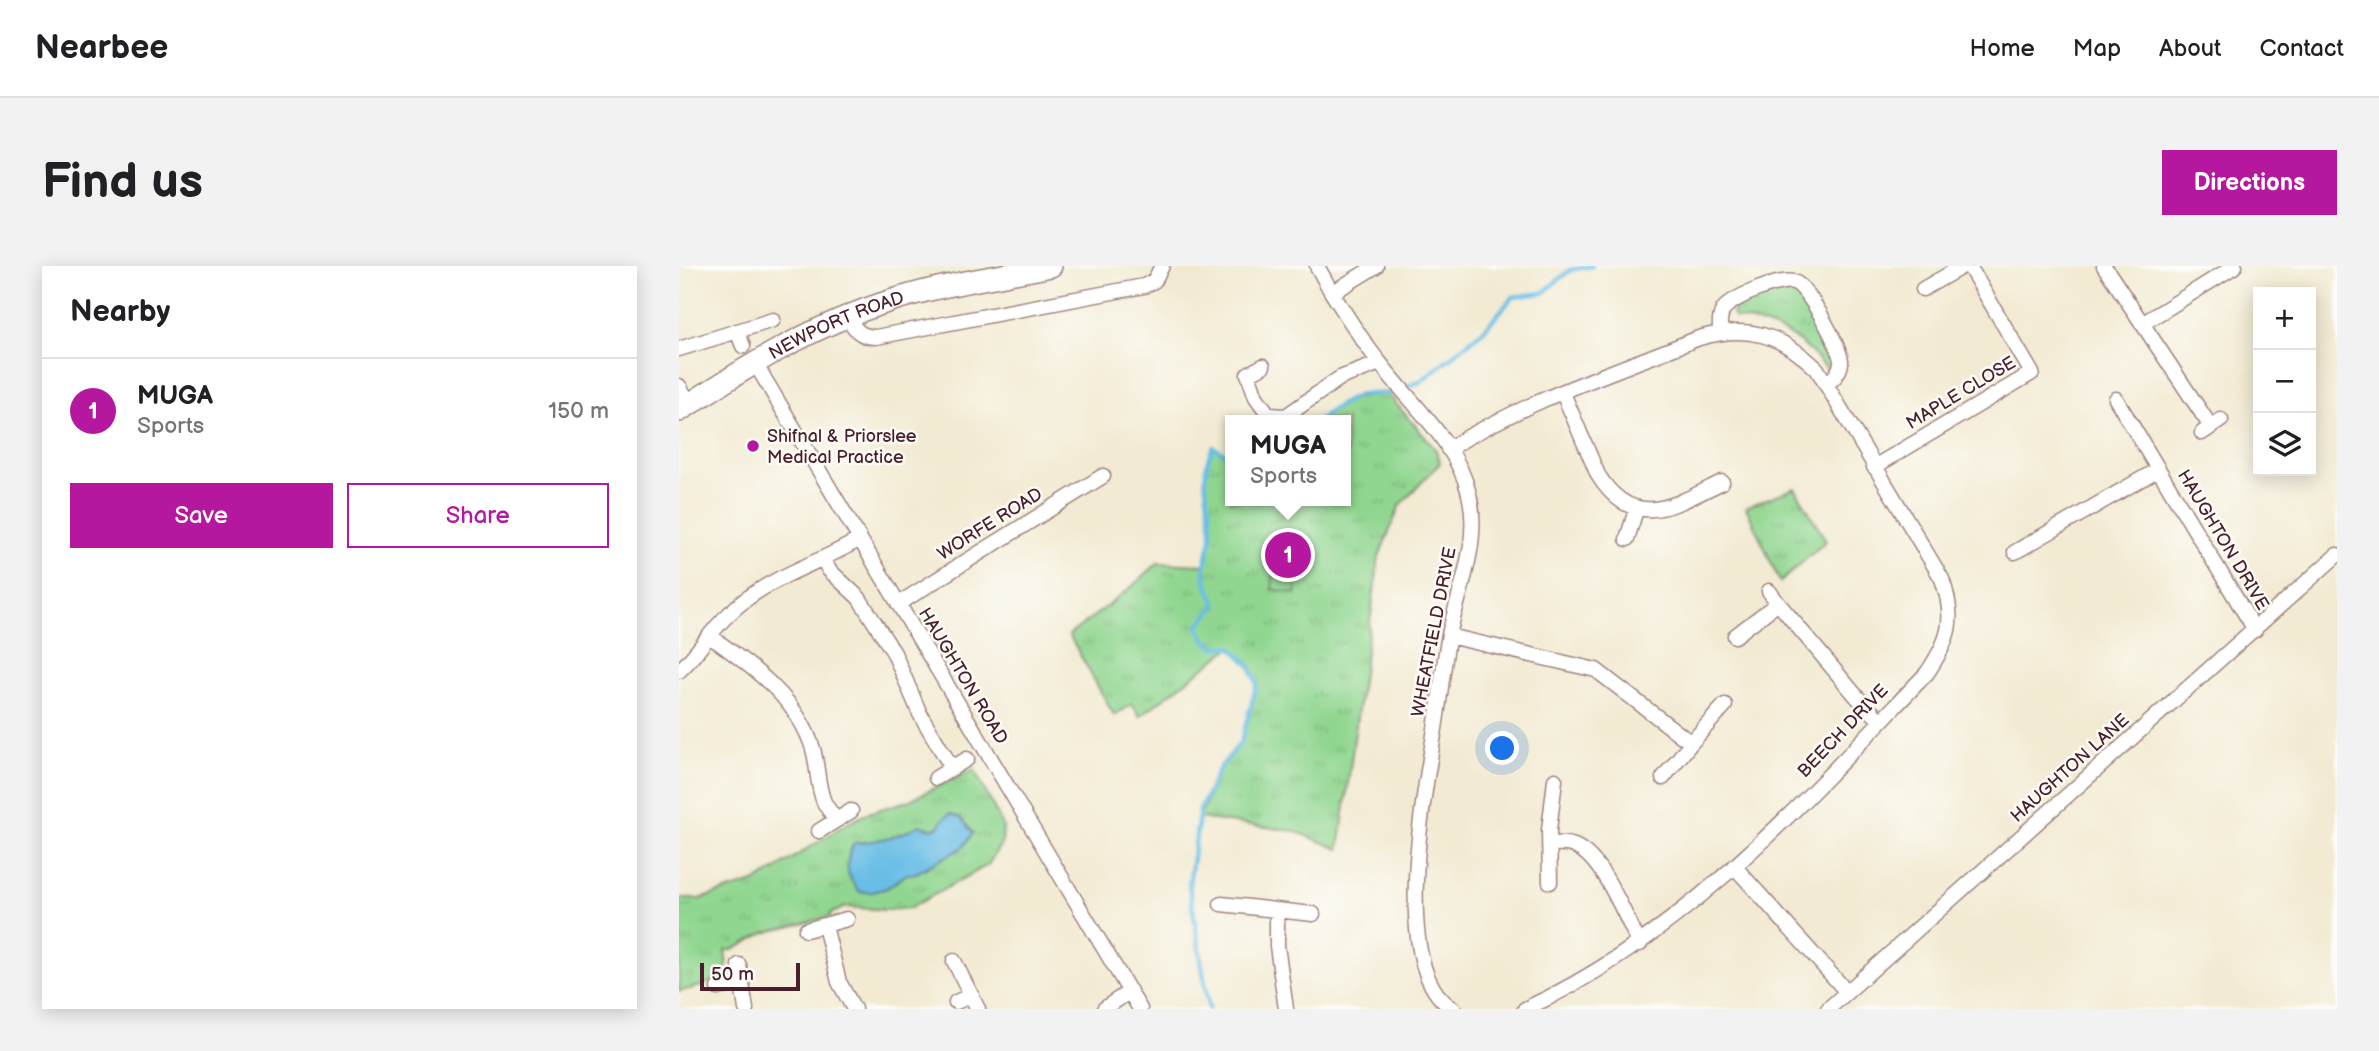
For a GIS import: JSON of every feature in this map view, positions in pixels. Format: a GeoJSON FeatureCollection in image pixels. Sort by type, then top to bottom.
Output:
{"type":"FeatureCollection","features":[{"type":"Feature","properties":{"kind":"main road","name":"NEWPORT ROAD"},"geometry":{"type":"LineString","coordinates":[[683,400],[749,354],[848,316],[930,290],[1051,266]]}},
{"type":"Feature","properties":{"kind":"street"},"geometry":{"type":"LineString","coordinates":[[848,316],[859,333],[877,337],[1143,286],[1154,281],[1163,266]]}},
{"type":"Feature","properties":{"kind":"street","name":"WHEATFIELD DRIVE"},"geometry":{"type":"LineString","coordinates":[[1317,266],[1332,293],[1380,363],[1448,449],[1461,470],[1469,492],[1473,528],[1449,636],[1416,852],[1417,921],[1424,966],[1439,998],[1454,1009]]}},
{"type":"Feature","properties":{"kind":"street"},"geometry":{"type":"LineString","coordinates":[[1332,293],[1376,266]]}},
{"type":"Feature","properties":{"kind":"street"},"geometry":{"type":"LineString","coordinates":[[1923,289],[1963,266]]}},
{"type":"Feature","properties":{"kind":"street","name":"MAPLE CLOSE"},"geometry":{"type":"LineString","coordinates":[[1874,467],[2032,373],[1969,266]]}},
{"type":"Feature","properties":{"kind":"street"},"geometry":{"type":"LineString","coordinates":[[2104,266],[2211,427]]}},
{"type":"Feature","properties":{"kind":"street"},"geometry":{"type":"LineString","coordinates":[[2142,324],[2235,266]]}},
{"type":"Feature","properties":{"kind":"street"},"geometry":{"type":"LineString","coordinates":[[1720,332],[1720,319],[1731,301],[1782,281],[1794,281],[1808,295],[1838,349],[1841,362],[1839,370],[1826,385]]}},
{"type":"Feature","properties":{"kind":"street","name":"NEWPORT ROAD"},"geometry":{"type":"LineString","coordinates":[[679,349],[773,320]]}},
{"type":"Feature","properties":{"kind":"street","name":"HAUGHTON ROAD"},"geometry":{"type":"LineString","coordinates":[[737,331],[1140,1009]]}},
{"type":"Feature","properties":{"kind":"street","name":"BEECH DRIVE"},"geometry":{"type":"LineString","coordinates":[[1448,449],[1474,432],[1517,411],[1699,338],[1720,332],[1753,332],[1777,339],[1801,354],[1817,369],[1942,579],[1949,600],[1948,634],[1941,652],[1927,673],[1809,795],[1681,913],[1640,944],[1575,984],[1525,1009]]}},
{"type":"Feature","properties":{"kind":"street"},"geometry":{"type":"LineString","coordinates":[[1287,415],[1340,378],[1380,363]]}},
{"type":"Feature","properties":{"kind":"street"},"geometry":{"type":"LineString","coordinates":[[1263,366],[1248,374],[1256,397],[1269,415]]}},
{"type":"Feature","properties":{"kind":"street"},"geometry":{"type":"LineString","coordinates":[[1563,393],[1602,481],[1612,494],[1636,510],[1673,506],[1722,482]]}},
{"type":"Feature","properties":{"kind":"street","name":"HAUGHTON DRIVE"},"geometry":{"type":"LineString","coordinates":[[2116,399],[2255,630]]}},
{"type":"Feature","properties":{"kind":"street","name":"HAUGHTON DRIVE"},"geometry":{"type":"LineString","coordinates":[[2015,552],[2157,470]]}},
{"type":"Feature","properties":{"kind":"street","name":"WORFE ROAD"},"geometry":{"type":"LineString","coordinates":[[898,604],[1103,476]]}},
{"type":"Feature","properties":{"kind":"street"},"geometry":{"type":"LineString","coordinates":[[1627,539],[1636,510]]}},
{"type":"Feature","properties":{"kind":"street"},"geometry":{"type":"LineString","coordinates":[[679,671],[729,613],[755,593],[797,569],[823,559],[860,539]]}},
{"type":"Feature","properties":{"kind":"street","name":"HAUGHTON LANE"},"geometry":{"type":"LineString","coordinates":[[1828,1009],[2337,555]]}},
{"type":"Feature","properties":{"kind":"street"},"geometry":{"type":"LineString","coordinates":[[823,559],[829,570],[859,598],[894,653],[920,714],[952,768]]}},
{"type":"Feature","properties":{"kind":"street"},"geometry":{"type":"LineString","coordinates":[[1735,636],[1773,597],[1857,697],[1881,721]]}},
{"type":"Feature","properties":{"kind":"street"},"geometry":{"type":"LineString","coordinates":[[710,636],[757,671],[782,694],[805,726],[814,751],[823,800],[836,820]]}},
{"type":"Feature","properties":{"kind":"street"},"geometry":{"type":"LineString","coordinates":[[1449,636],[1596,670],[1691,743]]}},
{"type":"Feature","properties":{"kind":"street"},"geometry":{"type":"LineString","coordinates":[[1663,778],[1725,705]]}},
{"type":"Feature","properties":{"kind":"street"},"geometry":{"type":"LineString","coordinates":[[936,778],[967,760]]}},
{"type":"Feature","properties":{"kind":"street"},"geometry":{"type":"LineString","coordinates":[[1550,882],[1549,844],[1555,780]]}},
{"type":"Feature","properties":{"kind":"street"},"geometry":{"type":"LineString","coordinates":[[819,831],[851,811]]}},
{"type":"Feature","properties":{"kind":"street"},"geometry":{"type":"LineString","coordinates":[[1549,844],[1571,844],[1592,859],[1640,944]]}},
{"type":"Feature","properties":{"kind":"street"},"geometry":{"type":"LineString","coordinates":[[1734,866],[1847,992]]}},
{"type":"Feature","properties":{"kind":"street"},"geometry":{"type":"LineString","coordinates":[[1221,904],[1313,914]]}},
{"type":"Feature","properties":{"kind":"street"},"geometry":{"type":"LineString","coordinates":[[1277,912],[1277,946],[1286,1009]]}},
{"type":"Feature","properties":{"kind":"street"},"geometry":{"type":"LineString","coordinates":[[806,930],[847,919]]}},
{"type":"Feature","properties":{"kind":"street"},"geometry":{"type":"LineString","coordinates":[[825,926],[839,982],[854,1009]]}},
{"type":"Feature","properties":{"kind":"street"},"geometry":{"type":"LineString","coordinates":[[954,961],[978,1009]]}},
{"type":"Feature","properties":{"kind":"street"},"geometry":{"type":"LineString","coordinates":[[739,965],[746,1009]]}},
{"type":"Feature","properties":{"kind":"street"},"geometry":{"type":"LineString","coordinates":[[718,988],[741,984]]}},
{"type":"Feature","properties":{"kind":"street"},"geometry":{"type":"LineString","coordinates":[[1104,1009],[1131,991]]}},
{"type":"Feature","properties":{"kind":"street"},"geometry":{"type":"LineString","coordinates":[[956,1002],[972,995]]}},
{"type":"Feature","properties":{"kind":"green space"},"geometry":{"type":"Polygon","coordinates":[[[1784,290],[1800,294],[1835,358],[1834,366],[1828,370],[1807,348],[1787,334],[1764,324],[1735,318],[1732,314],[1734,307],[1784,290]]]}},
{"type":"Feature","properties":{"kind":"green space"},"geometry":{"type":"Polygon","coordinates":[[[1387,393],[1436,450],[1440,463],[1400,505],[1379,556],[1339,849],[1295,831],[1199,818],[1220,768],[1241,742],[1257,684],[1250,666],[1230,648],[1140,716],[1132,704],[1114,715],[1069,635],[1128,590],[1158,563],[1204,565],[1211,526],[1206,471],[1213,447],[1225,453],[1225,506],[1351,506],[1351,415],[1325,415],[1350,400],[1387,393]]]}},
{"type":"Feature","properties":{"kind":"green space"},"geometry":{"type":"Polygon","coordinates":[[[1795,488],[1826,541],[1780,582],[1746,507],[1795,488]]]}},
{"type":"Feature","properties":{"kind":"green space"},"geometry":{"type":"Polygon","coordinates":[[[1278,541],[1302,543],[1296,594],[1272,589],[1278,541]]]}},
{"type":"Feature","properties":{"kind":"green space"},"geometry":{"type":"Polygon","coordinates":[[[974,769],[1003,826],[1002,842],[988,865],[910,908],[887,910],[845,907],[830,914],[830,917],[764,933],[733,950],[725,950],[727,967],[712,981],[679,991],[679,899],[700,899],[757,881],[846,824],[868,813],[908,801],[974,769]]]}},
{"type":"Feature","properties":{"kind":"water"},"geometry":{"type":"Polygon","coordinates":[[[950,814],[960,817],[973,833],[962,848],[916,873],[907,874],[887,888],[860,892],[855,886],[848,869],[854,843],[888,838],[919,825],[932,829],[939,827],[943,819],[950,814]]]}},
{"type":"Feature","properties":{"kind":"waterway"},"geometry":{"type":"LineString","coordinates":[[1326,415],[1359,395],[1387,393],[1420,382],[1484,330],[1513,297],[1543,293],[1570,270],[1592,266]]}},
{"type":"Feature","properties":{"kind":"waterway"},"geometry":{"type":"LineString","coordinates":[[1209,1009],[1189,885],[1200,809],[1220,768],[1241,742],[1257,684],[1250,666],[1231,647],[1214,647],[1204,638],[1198,626],[1215,606],[1205,575],[1211,538],[1206,470],[1213,447],[1225,453]]}},
{"type":"Feature","properties":{"kind":"place","name":"Shifnal & Priorslee Medical Practice"},"geometry":{"type":"Point","coordinates":[753,446]}},
{"type":"Feature","properties":{"kind":"place","name":"MUGA"},"geometry":{"type":"Point","coordinates":[1288,555]}}]}
